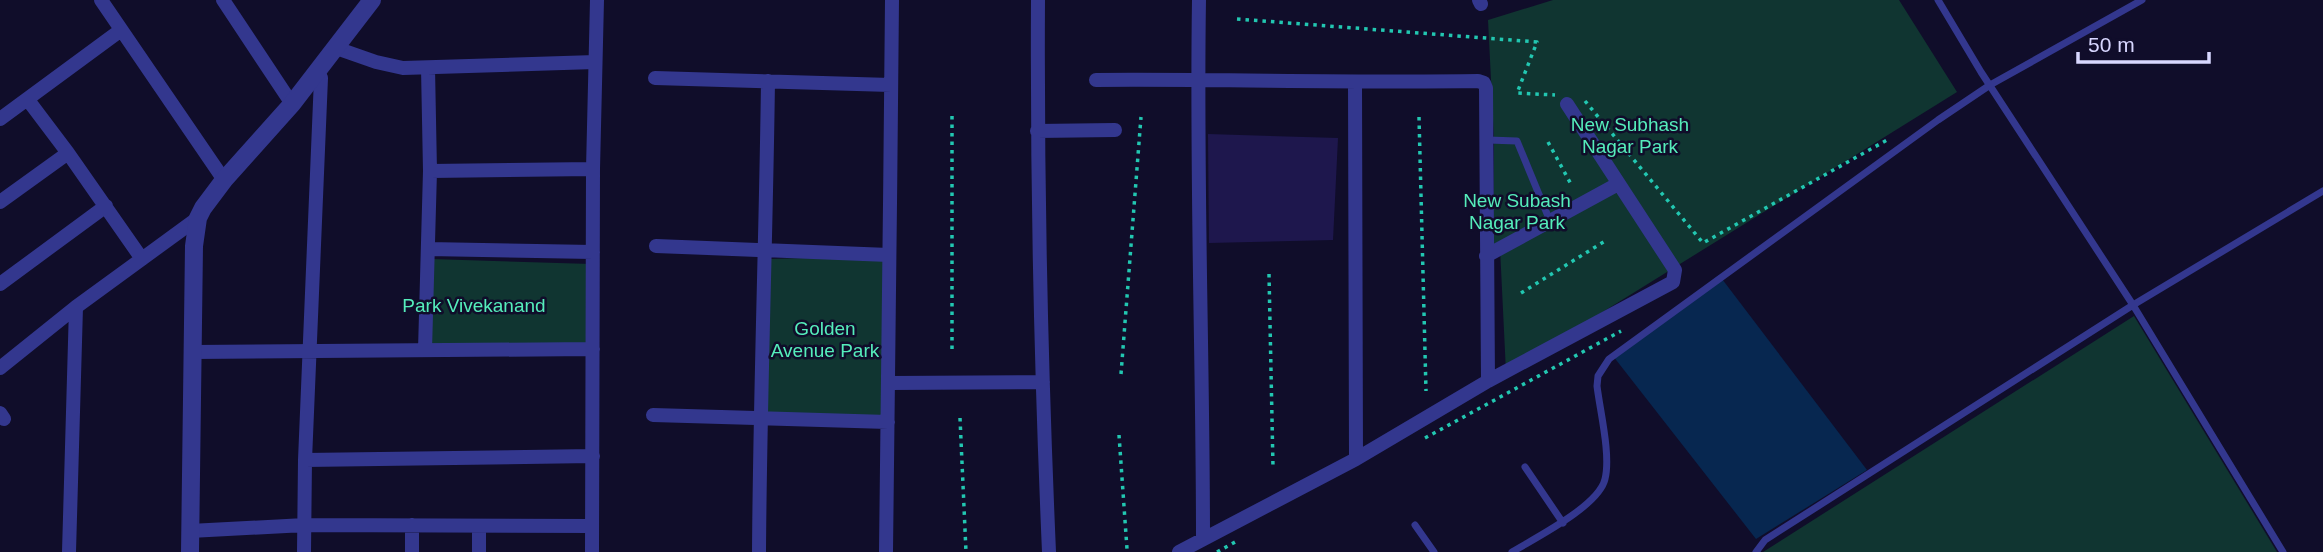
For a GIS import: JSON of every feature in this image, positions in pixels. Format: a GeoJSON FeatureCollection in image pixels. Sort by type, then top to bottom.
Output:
{"type":"FeatureCollection","features":[{"type":"Feature","properties":{"kind":"street"},"geometry":{"type":"LineString","coordinates":[[101,0],[225,180]]}},
{"type":"Feature","properties":{"kind":"street"},"geometry":{"type":"LineString","coordinates":[[223,0],[292,104]]}},
{"type":"Feature","properties":{"kind":"street"},"geometry":{"type":"LineString","coordinates":[[592,552],[593,169],[597,0]]}},
{"type":"Feature","properties":{"kind":"street"},"geometry":{"type":"LineString","coordinates":[[886,552],[890,383],[888,255],[892,0]]}},
{"type":"Feature","properties":{"kind":"street"},"geometry":{"type":"LineString","coordinates":[[1038,0],[1037,131],[1049,552]]}},
{"type":"Feature","properties":{"kind":"street"},"geometry":{"type":"LineString","coordinates":[[1199,0],[1203,539]]}},
{"type":"Feature","properties":{"kind":"street"},"geometry":{"type":"LineString","coordinates":[[0,368],[76,307],[198,218],[225,180],[292,104],[368,2]]}},
{"type":"Feature","properties":{"kind":"street"},"geometry":{"type":"LineString","coordinates":[[0,120],[121,30]]}},
{"type":"Feature","properties":{"kind":"street"},"geometry":{"type":"LineString","coordinates":[[336,48],[391,66],[428,68],[595,62]]}},
{"type":"Feature","properties":{"kind":"street"},"geometry":{"type":"LineString","coordinates":[[425,350],[428,68]]}},
{"type":"Feature","properties":{"kind":"street"},"geometry":{"type":"LineString","coordinates":[[304,552],[305,460],[321,78],[317,72]]}},
{"type":"Feature","properties":{"kind":"street"},"geometry":{"type":"LineString","coordinates":[[655,78],[891,85]]}},
{"type":"Feature","properties":{"kind":"street"},"geometry":{"type":"LineString","coordinates":[[1096,80],[1481,82],[1486,88],[1488,140],[1488,381]]}},
{"type":"Feature","properties":{"kind":"street"},"geometry":{"type":"LineString","coordinates":[[759,552],[768,81]]}},
{"type":"Feature","properties":{"kind":"street"},"geometry":{"type":"LineString","coordinates":[[1355,83],[1356,459]]}},
{"type":"Feature","properties":{"kind":"street"},"geometry":{"type":"LineString","coordinates":[[28,100],[142,259]]}},
{"type":"Feature","properties":{"kind":"street"},"geometry":{"type":"LineString","coordinates":[[1179,552],[1356,459],[1488,381],[1672,282],[1675,270],[1567,104]]}},
{"type":"Feature","properties":{"kind":"street"},"geometry":{"type":"LineString","coordinates":[[1037,131],[1115,130]]}},
{"type":"Feature","properties":{"kind":"street"},"geometry":{"type":"LineString","coordinates":[[0,202],[68,153]]}},
{"type":"Feature","properties":{"kind":"street"},"geometry":{"type":"LineString","coordinates":[[429,171],[593,169]]}},
{"type":"Feature","properties":{"kind":"street"},"geometry":{"type":"LineString","coordinates":[[1486,256],[1618,184]]}},
{"type":"Feature","properties":{"kind":"street"},"geometry":{"type":"LineString","coordinates":[[0,284],[106,206]]}},
{"type":"Feature","properties":{"kind":"street"},"geometry":{"type":"LineString","coordinates":[[190,552],[194,246],[198,218]]}},
{"type":"Feature","properties":{"kind":"street"},"geometry":{"type":"LineString","coordinates":[[656,246],[888,255]]}},
{"type":"Feature","properties":{"kind":"street"},"geometry":{"type":"LineString","coordinates":[[428,249],[593,252]]}},
{"type":"Feature","properties":{"kind":"street"},"geometry":{"type":"LineString","coordinates":[[69,552],[76,307]]}},
{"type":"Feature","properties":{"kind":"street"},"geometry":{"type":"LineString","coordinates":[[193,352],[593,349]]}},
{"type":"Feature","properties":{"kind":"street"},"geometry":{"type":"LineString","coordinates":[[890,383],[1043,382]]}},
{"type":"Feature","properties":{"kind":"street"},"geometry":{"type":"LineString","coordinates":[[653,415],[888,422]]}},
{"type":"Feature","properties":{"kind":"street"},"geometry":{"type":"LineString","coordinates":[[305,460],[593,456]]}},
{"type":"Feature","properties":{"kind":"street"},"geometry":{"type":"LineString","coordinates":[[190,531],[305,526],[592,526]]}},
{"type":"Feature","properties":{"kind":"street"},"geometry":{"type":"LineString","coordinates":[[412,526],[412,552]]}},
{"type":"Feature","properties":{"kind":"street"},"geometry":{"type":"LineString","coordinates":[[479,526],[479,552]]}},
{"type":"Feature","properties":{"kind":"lane"},"geometry":{"type":"LineString","coordinates":[[1938,0],[1990,85],[2133,304],[2283,552]]}},
{"type":"Feature","properties":{"kind":"lane"},"geometry":{"type":"LineString","coordinates":[[1512,552],[1563,523],[1599,492],[1604,482],[1606,457],[1597,386],[1598,376],[1609,359],[1990,85],[2142,0]]}},
{"type":"Feature","properties":{"kind":"lane"},"geometry":{"type":"LineString","coordinates":[[1488,140],[1517,141],[1550,221]]}},
{"type":"Feature","properties":{"kind":"lane"},"geometry":{"type":"LineString","coordinates":[[1756,552],[1765,540],[2133,304],[2323,191]]}},
{"type":"Feature","properties":{"kind":"lane"},"geometry":{"type":"LineString","coordinates":[[1525,467],[1563,523]]}},
{"type":"Feature","properties":{"kind":"lane"},"geometry":{"type":"LineString","coordinates":[[1415,525],[1434,552]]}},
{"type":"Feature","properties":{"kind":"path"},"geometry":{"type":"LineString","coordinates":[[952,116],[952,349]]}},
{"type":"Feature","properties":{"kind":"path"},"geometry":{"type":"LineString","coordinates":[[1121,374],[1141,117]]}},
{"type":"Feature","properties":{"kind":"path"},"geometry":{"type":"LineString","coordinates":[[1419,117],[1426,391]]}},
{"type":"Feature","properties":{"kind":"path"},"geometry":{"type":"LineString","coordinates":[[1703,243],[1893,137]]}},
{"type":"Feature","properties":{"kind":"path"},"geometry":{"type":"LineString","coordinates":[[1548,142],[1572,186]]}},
{"type":"Feature","properties":{"kind":"path"},"geometry":{"type":"LineString","coordinates":[[1521,293],[1605,241]]}},
{"type":"Feature","properties":{"kind":"path"},"geometry":{"type":"LineString","coordinates":[[1269,274],[1273,467]]}},
{"type":"Feature","properties":{"kind":"path"},"geometry":{"type":"LineString","coordinates":[[960,418],[966,552]]}},
{"type":"Feature","properties":{"kind":"path"},"geometry":{"type":"LineString","coordinates":[[1119,435],[1127,549]]}},
{"type":"Feature","properties":{"kind":"green space","name":"New Subhash Nagar Park"},"geometry":{"type":"Polygon","coordinates":[[[1553,0],[1899,0],[1957,92],[1506,372],[1500,248],[1493,251],[1494,139],[1488,20],[1553,0]]]}},
{"type":"Feature","properties":{"kind":"green space","name":"Golden Avenue Park"},"geometry":{"type":"Polygon","coordinates":[[[887,256],[885,420],[763,418],[767,259],[887,256]]]}},
{"type":"Feature","properties":{"kind":"green space","name":"Park Vivekanand"},"geometry":{"type":"Polygon","coordinates":[[[431,259],[591,264],[592,348],[428,349],[431,259]]]}},
{"type":"Feature","properties":{"kind":"green space"},"geometry":{"type":"Polygon","coordinates":[[[2134,316],[2277,552],[1763,552],[2134,316]]]}},
{"type":"Feature","properties":{"kind":"water"},"geometry":{"type":"Polygon","coordinates":[[[1719,275],[1867,470],[1756,539],[1613,356],[1719,275]]]}},
{"type":"Feature","properties":{"kind":"building"},"geometry":{"type":"Polygon","coordinates":[[[1208,134],[1338,138],[1333,240],[1209,243],[1208,134]]]}},
{"type":"Feature","properties":{"kind":"park label","name":"New Subash Nagar Park"},"geometry":{"type":"Point","coordinates":[1517,211]}}]}
